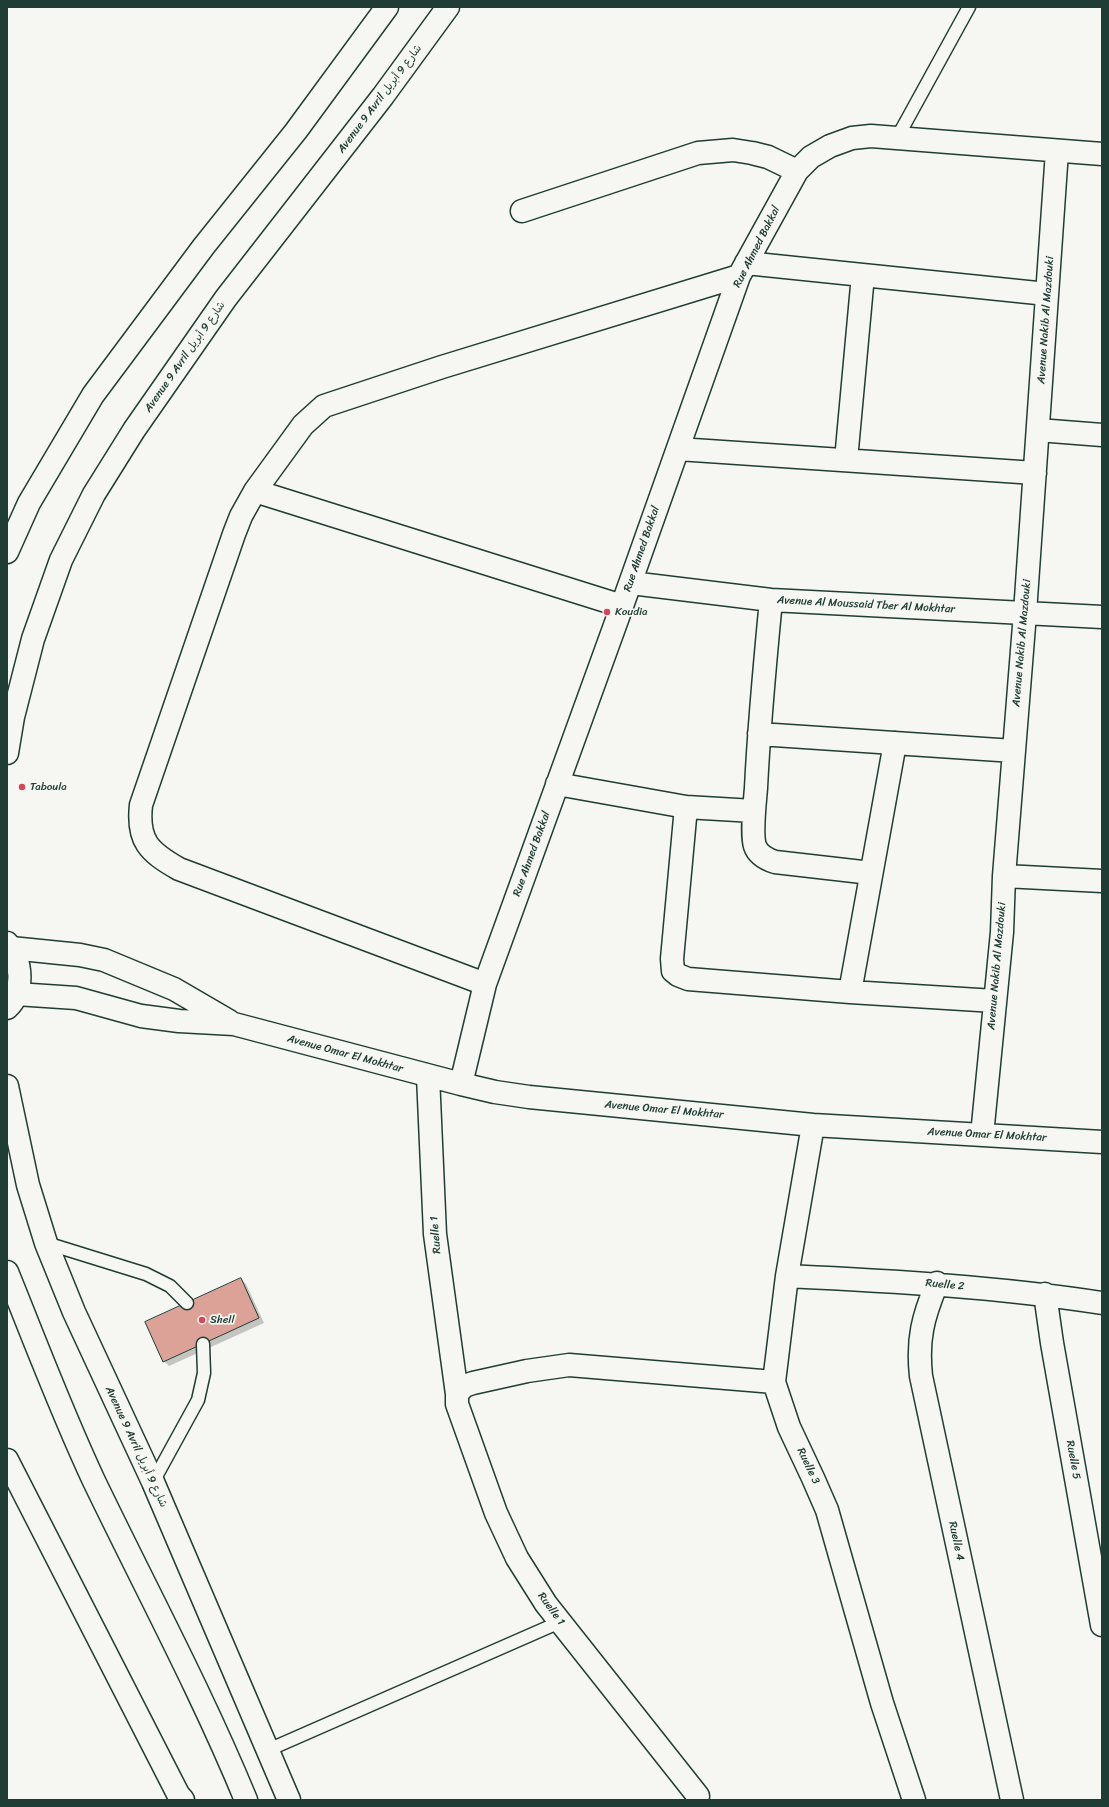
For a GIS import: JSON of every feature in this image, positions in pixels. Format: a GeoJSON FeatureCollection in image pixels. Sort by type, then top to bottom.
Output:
{"type":"FeatureCollection","features":[{"type":"Feature","properties":{"kind":"main road"},"geometry":{"type":"LineString","coordinates":[[7,552],[29,503],[93,395],[204,246],[296,131],[387,7]]}},
{"type":"Feature","properties":{"kind":"main road","name":"Avenue 9 Avril شارع 9 أبريل"},"geometry":{"type":"LineString","coordinates":[[7,753],[12,717],[33,639],[62,560],[94,494],[134,430],[226,298],[383,96],[448,7]]}},
{"type":"Feature","properties":{"kind":"main road","name":"Rue Ahmed Bakkal"},"geometry":{"type":"LineString","coordinates":[[461,1084],[485,984],[743,270],[797,172],[811,157],[830,146],[852,138],[871,136],[1102,154]]}},
{"type":"Feature","properties":{"kind":"main road"},"geometry":{"type":"LineString","coordinates":[[522,211],[698,153],[733,150],[752,153],[768,157],[797,172]]}},
{"type":"Feature","properties":{"kind":"main road","name":"Avenue Nakib Al Mazdouki"},"geometry":{"type":"LineString","coordinates":[[982,1135],[1002,932],[1004,876],[1025,613],[1057,151]]}},
{"type":"Feature","properties":{"kind":"main road"},"geometry":{"type":"LineString","coordinates":[[485,984],[179,869],[153,851],[140,830],[141,805],[241,516],[255,491],[303,425],[324,406],[743,270],[863,275],[1047,294]]}},
{"type":"Feature","properties":{"kind":"main road"},"geometry":{"type":"LineString","coordinates":[[846,460],[863,275]]}},
{"type":"Feature","properties":{"kind":"main road"},"geometry":{"type":"LineString","coordinates":[[1038,430],[1102,435]]}},
{"type":"Feature","properties":{"kind":"main road"},"geometry":{"type":"LineString","coordinates":[[678,449],[1035,473]]}},
{"type":"Feature","properties":{"kind":"main road"},"geometry":{"type":"LineString","coordinates":[[255,491],[622,606]]}},
{"type":"Feature","properties":{"kind":"main road","name":"Avenue Al Moussaid Tber Al Mokhtar"},"geometry":{"type":"LineString","coordinates":[[631,582],[771,600],[1102,617]]}},
{"type":"Feature","properties":{"kind":"main road"},"geometry":{"type":"LineString","coordinates":[[771,600],[759,734],[754,811],[754,844],[758,852],[765,858],[775,862],[871,873]]}},
{"type":"Feature","properties":{"kind":"main road"},"geometry":{"type":"LineString","coordinates":[[759,734],[1014,750]]}},
{"type":"Feature","properties":{"kind":"main road"},"geometry":{"type":"LineString","coordinates":[[850,992],[895,743]]}},
{"type":"Feature","properties":{"kind":"main road"},"geometry":{"type":"LineString","coordinates":[[557,784],[686,807],[754,811]]}},
{"type":"Feature","properties":{"kind":"main road"},"geometry":{"type":"LineString","coordinates":[[686,807],[672,959],[674,971],[678,975],[688,979],[850,992],[995,1001]]}},
{"type":"Feature","properties":{"kind":"main road"},"geometry":{"type":"LineString","coordinates":[[1004,876],[1102,881]]}},
{"type":"Feature","properties":{"kind":"main road"},"geometry":{"type":"LineString","coordinates":[[9,945],[18,962],[20,978],[10,1008]]}},
{"type":"Feature","properties":{"kind":"main road","name":"Avenue Omar El Mokhtar"},"geometry":{"type":"LineString","coordinates":[[9,945],[104,960],[174,989],[234,1024]]}},
{"type":"Feature","properties":{"kind":"main road","name":"Avenue Omar El Mokhtar"},"geometry":{"type":"LineString","coordinates":[[10,1008],[76,998],[141,1016],[179,1021],[234,1024],[428,1076],[495,1092],[529,1097],[813,1125],[1102,1142]]}},
{"type":"Feature","properties":{"kind":"main road","name":"Ruelle 1"},"geometry":{"type":"LineString","coordinates":[[428,1076],[435,1234],[457,1394],[457,1404],[503,1530],[517,1558],[546,1604],[698,1796]]}},
{"type":"Feature","properties":{"kind":"main road","name":"Avenue 9 Avril شارع 9 أبريل"},"geometry":{"type":"LineString","coordinates":[[7,1086],[28,1185],[46,1243],[74,1312],[153,1482],[289,1800]]}},
{"type":"Feature","properties":{"kind":"main road","name":"Ruelle 3"},"geometry":{"type":"LineString","coordinates":[[813,1125],[787,1276],[774,1382],[789,1427],[814,1478],[838,1542],[882,1703],[914,1800]]}},
{"type":"Feature","properties":{"kind":"main road"},"geometry":{"type":"LineString","coordinates":[[7,1272],[90,1473],[214,1726],[246,1800]]}},
{"type":"Feature","properties":{"kind":"main road","name":"Ruelle 2"},"geometry":{"type":"LineString","coordinates":[[787,1276],[937,1283],[1045,1294],[1102,1303]]}},
{"type":"Feature","properties":{"kind":"main road","name":"Ruelle 4"},"geometry":{"type":"LineString","coordinates":[[937,1283],[925,1313],[921,1331],[919,1356],[921,1376],[1012,1800]]}},
{"type":"Feature","properties":{"kind":"main road","name":"Ruelle 5"},"geometry":{"type":"LineString","coordinates":[[1045,1294],[1052,1343],[1102,1625]]}},
{"type":"Feature","properties":{"kind":"main road"},"geometry":{"type":"LineString","coordinates":[[457,1394],[464,1386],[473,1383],[527,1371],[569,1365],[774,1382]]}},
{"type":"Feature","properties":{"kind":"main road"},"geometry":{"type":"LineString","coordinates":[[7,1460],[174,1787],[183,1800]]}},
{"type":"Feature","properties":{"kind":"lane"},"geometry":{"type":"LineString","coordinates":[[897,138],[969,7]]}},
{"type":"Feature","properties":{"kind":"lane"},"geometry":{"type":"LineString","coordinates":[[46,1243],[146,1274],[170,1286],[187,1303]]}},
{"type":"Feature","properties":{"kind":"lane"},"geometry":{"type":"LineString","coordinates":[[153,1482],[198,1400],[204,1373],[203,1344]]}},
{"type":"Feature","properties":{"kind":"lane"},"geometry":{"type":"LineString","coordinates":[[268,1750],[560,1622]]}},
{"type":"Feature","properties":{"kind":"building","name":"Shell"},"geometry":{"type":"Polygon","coordinates":[[[241,1278],[259,1318],[163,1362],[145,1322],[241,1278]]]}},
{"type":"Feature","properties":{"kind":"place","name":"Koudia"},"geometry":{"type":"Point","coordinates":[607,612]}},
{"type":"Feature","properties":{"kind":"place","name":"Taboula"},"geometry":{"type":"Point","coordinates":[22,787]}},
{"type":"Feature","properties":{"kind":"place","name":"Shell"},"geometry":{"type":"Point","coordinates":[202,1320]}}]}
